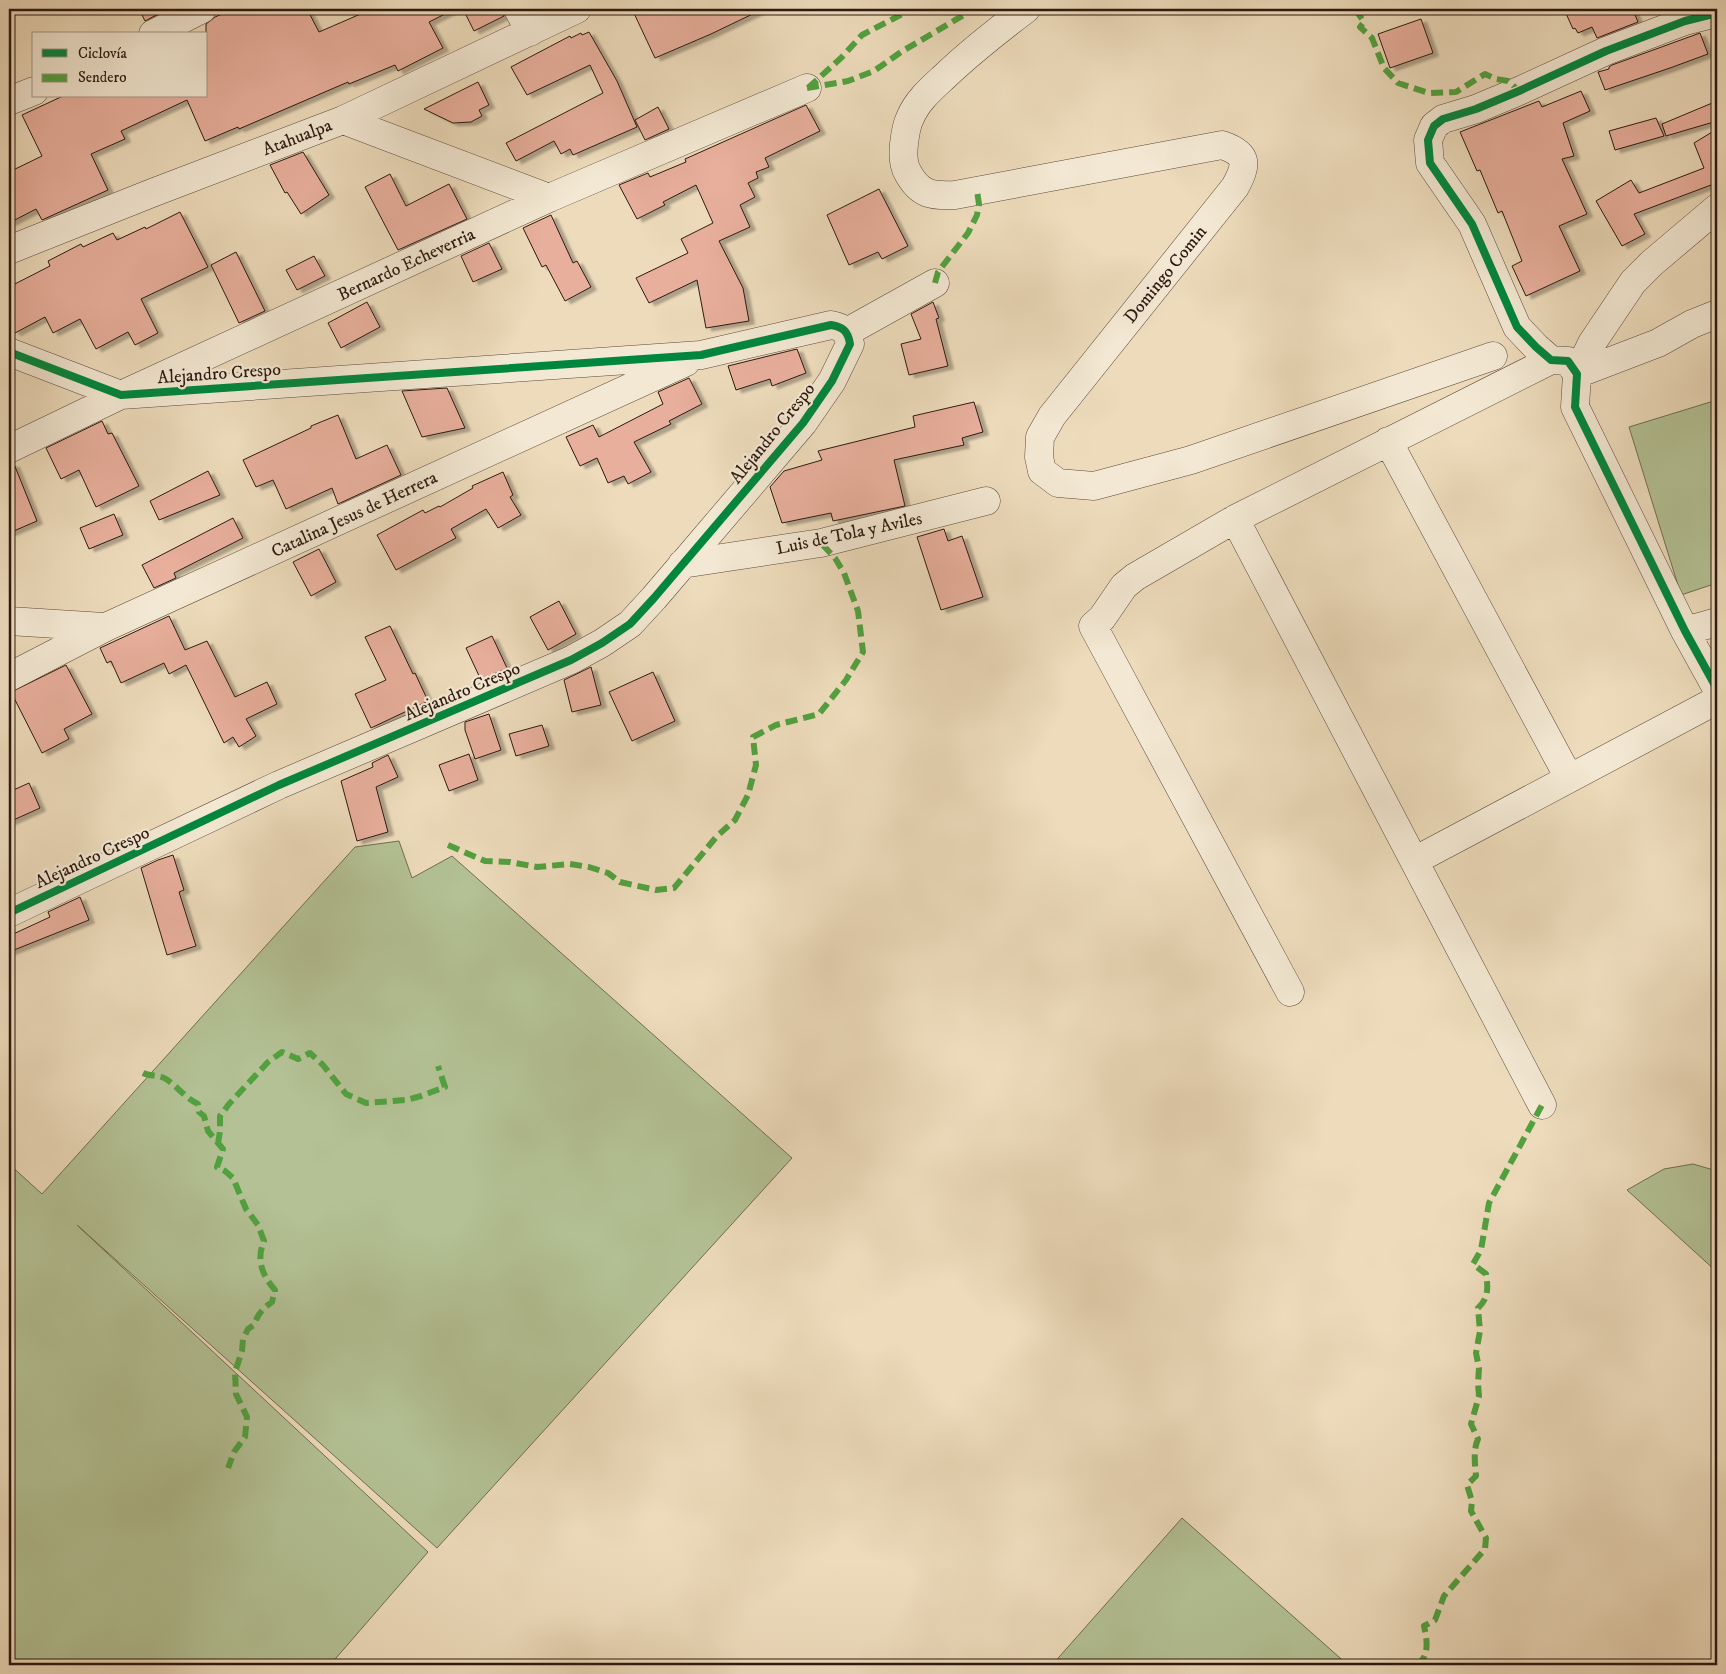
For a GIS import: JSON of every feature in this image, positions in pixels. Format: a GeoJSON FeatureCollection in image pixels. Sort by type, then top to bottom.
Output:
{"type":"FeatureCollection","features":[{"type":"Feature","properties":{"kind":"street"},"geometry":{"type":"LineString","coordinates":[[157,32],[202,9]]}},
{"type":"Feature","properties":{"kind":"street","name":"Atahualpa"},"geometry":{"type":"LineString","coordinates":[[9,250],[152,192],[343,120],[524,20],[577,9]]}},
{"type":"Feature","properties":{"kind":"street","name":"Domingo Comin"},"geometry":{"type":"LineString","coordinates":[[1026,9],[971,50],[925,95],[914,110],[906,130],[905,169],[921,191],[937,196],[955,195],[1222,145],[1234,149],[1242,157],[1244,170],[1234,187],[1052,416],[1040,437],[1039,457],[1042,471],[1058,483],[1094,486],[1191,460],[1492,356]]}},
{"type":"Feature","properties":{"kind":"street"},"geometry":{"type":"LineString","coordinates":[[1551,360],[1517,327],[1472,224],[1430,162],[1428,140],[1434,126],[1443,119],[1476,109],[1606,51],[1684,21],[1717,14]]}},
{"type":"Feature","properties":{"kind":"street","name":"Bernardo Echeverria"},"geometry":{"type":"LineString","coordinates":[[9,449],[120,395],[549,198],[807,88]]}},
{"type":"Feature","properties":{"kind":"street"},"geometry":{"type":"LineString","coordinates":[[9,101],[32,91]]}},
{"type":"Feature","properties":{"kind":"street"},"geometry":{"type":"LineString","coordinates":[[343,120],[549,198]]}},
{"type":"Feature","properties":{"kind":"street"},"geometry":{"type":"LineString","coordinates":[[1717,208],[1652,263],[1633,282],[1592,342],[1578,374],[1576,407],[1685,631],[1717,689]]}},
{"type":"Feature","properties":{"kind":"street"},"geometry":{"type":"LineString","coordinates":[[847,332],[936,284]]}},
{"type":"Feature","properties":{"kind":"street"},"geometry":{"type":"LineString","coordinates":[[1578,374],[1705,324],[1717,314]]}},
{"type":"Feature","properties":{"kind":"street","name":"Alejandro Crespo"},"geometry":{"type":"LineString","coordinates":[[9,352],[120,395],[701,355],[831,325],[839,326],[847,332],[850,344],[832,381],[804,423],[630,624],[602,643],[571,660],[279,785],[9,913]]}},
{"type":"Feature","properties":{"kind":"street","name":"Catalina Jesus de Herrera"},"geometry":{"type":"LineString","coordinates":[[9,677],[106,627],[701,355]]}},
{"type":"Feature","properties":{"kind":"street"},"geometry":{"type":"LineString","coordinates":[[1290,992],[1093,626],[1102,618],[1124,586],[1135,577],[1235,519],[1551,360],[1568,361],[1578,374]]}},
{"type":"Feature","properties":{"kind":"street"},"geometry":{"type":"LineString","coordinates":[[1388,441],[1569,778]]}},
{"type":"Feature","properties":{"kind":"street","name":"Luis de Tola y Aviles"},"geometry":{"type":"LineString","coordinates":[[682,564],[821,543],[986,501]]}},
{"type":"Feature","properties":{"kind":"street"},"geometry":{"type":"LineString","coordinates":[[1235,519],[1542,1104]]}},
{"type":"Feature","properties":{"kind":"street"},"geometry":{"type":"LineString","coordinates":[[9,621],[106,627]]}},
{"type":"Feature","properties":{"kind":"street"},"geometry":{"type":"LineString","coordinates":[[1685,631],[1717,622]]}},
{"type":"Feature","properties":{"kind":"street"},"geometry":{"type":"LineString","coordinates":[[1414,861],[1717,700]]}},
{"type":"Feature","properties":{"kind":"green space"},"geometry":{"type":"Polygon","coordinates":[[[1717,400],[1717,583],[1681,595],[1629,427],[1717,400]]]}},
{"type":"Feature","properties":{"kind":"green space"},"geometry":{"type":"Polygon","coordinates":[[[399,841],[412,878],[452,856],[792,1158],[437,1548],[77,1225],[428,1552],[330,1665],[9,1665],[9,1164],[42,1194],[355,847],[399,841]]]}},
{"type":"Feature","properties":{"kind":"green space"},"geometry":{"type":"Polygon","coordinates":[[[1693,1164],[1717,1171],[1717,1272],[1627,1190],[1664,1169],[1693,1164]]]}},
{"type":"Feature","properties":{"kind":"green space"},"geometry":{"type":"Polygon","coordinates":[[[1182,1518],[1348,1665],[1052,1665],[1182,1518]]]}},
{"type":"Feature","properties":{"kind":"building"},"geometry":{"type":"Polygon","coordinates":[[[139,9],[168,9],[145,21],[139,9]]]}},
{"type":"Feature","properties":{"kind":"building"},"geometry":{"type":"Polygon","coordinates":[[[234,9],[307,9],[319,32],[372,9],[455,9],[429,22],[443,48],[398,71],[395,65],[349,84],[348,82],[239,129],[238,127],[205,141],[187,100],[121,131],[125,139],[91,154],[108,190],[42,220],[36,209],[9,223],[9,172],[42,156],[22,115],[59,98],[208,98],[208,32],[206,32],[206,24],[215,17],[234,9]]]}},
{"type":"Feature","properties":{"kind":"building"},"geometry":{"type":"Polygon","coordinates":[[[463,9],[502,9],[504,16],[474,31],[463,9]]]}},
{"type":"Feature","properties":{"kind":"building"},"geometry":{"type":"Polygon","coordinates":[[[632,9],[763,9],[655,58],[632,9]]]}},
{"type":"Feature","properties":{"kind":"building"},"geometry":{"type":"Polygon","coordinates":[[[1564,9],[1636,9],[1633,10],[1638,22],[1597,38],[1592,27],[1578,33],[1575,28],[1573,29],[1564,9]]]}},
{"type":"Feature","properties":{"kind":"building"},"geometry":{"type":"Polygon","coordinates":[[[1421,19],[1433,53],[1390,68],[1378,34],[1421,19]]]}},
{"type":"Feature","properties":{"kind":"building"},"geometry":{"type":"Polygon","coordinates":[[[589,32],[617,81],[637,127],[573,155],[570,149],[561,154],[554,141],[516,161],[506,143],[603,93],[590,65],[527,95],[511,67],[570,36],[571,38],[581,33],[582,35],[589,32]]]}},
{"type":"Feature","properties":{"kind":"building"},"geometry":{"type":"Polygon","coordinates":[[[1700,33],[1708,54],[1605,90],[1598,72],[1609,69],[1612,65],[1700,33]]]}},
{"type":"Feature","properties":{"kind":"building"},"geometry":{"type":"Polygon","coordinates":[[[478,82],[489,105],[479,110],[482,116],[471,122],[453,123],[424,109],[478,82]]]}},
{"type":"Feature","properties":{"kind":"building"},"geometry":{"type":"Polygon","coordinates":[[[1581,91],[1590,111],[1563,123],[1574,156],[1562,159],[1587,214],[1559,226],[1580,271],[1526,296],[1512,266],[1522,261],[1502,211],[1498,213],[1480,170],[1477,171],[1460,132],[1539,101],[1542,107],[1581,91]]]}},
{"type":"Feature","properties":{"kind":"building"},"geometry":{"type":"Polygon","coordinates":[[[1717,101],[1717,121],[1666,136],[1662,124],[1717,101]]]}},
{"type":"Feature","properties":{"kind":"building"},"geometry":{"type":"Polygon","coordinates":[[[806,105],[820,131],[765,158],[769,167],[756,172],[758,178],[748,183],[755,197],[740,205],[750,227],[719,241],[743,288],[749,321],[706,328],[697,280],[649,303],[636,278],[688,253],[681,239],[713,223],[696,185],[663,202],[665,205],[637,219],[619,185],[648,173],[650,177],[686,162],[685,159],[806,105]]]}},
{"type":"Feature","properties":{"kind":"building"},"geometry":{"type":"Polygon","coordinates":[[[658,107],[669,129],[645,140],[635,120],[658,107]]]}},
{"type":"Feature","properties":{"kind":"building"},"geometry":{"type":"Polygon","coordinates":[[[1656,118],[1664,136],[1615,150],[1609,131],[1656,118]]]}},
{"type":"Feature","properties":{"kind":"building"},"geometry":{"type":"Polygon","coordinates":[[[1717,129],[1717,193],[1715,193],[1711,185],[1634,214],[1645,234],[1622,246],[1596,201],[1631,180],[1639,193],[1704,168],[1694,143],[1717,129]]]}},
{"type":"Feature","properties":{"kind":"building"},"geometry":{"type":"Polygon","coordinates":[[[303,152],[329,195],[301,214],[287,192],[285,193],[270,165],[303,152]]]}},
{"type":"Feature","properties":{"kind":"building"},"geometry":{"type":"Polygon","coordinates":[[[390,174],[406,206],[449,184],[467,219],[398,250],[365,187],[390,174]]]}},
{"type":"Feature","properties":{"kind":"building"},"geometry":{"type":"Polygon","coordinates":[[[879,189],[908,246],[882,259],[878,252],[849,265],[827,215],[879,189]]]}},
{"type":"Feature","properties":{"kind":"building"},"geometry":{"type":"Polygon","coordinates":[[[180,212],[208,267],[141,299],[158,333],[135,345],[128,332],[96,349],[80,319],[53,333],[45,317],[15,333],[9,322],[9,287],[50,266],[48,261],[81,244],[83,247],[113,233],[117,240],[145,227],[146,229],[180,212]]]}},
{"type":"Feature","properties":{"kind":"building"},"geometry":{"type":"Polygon","coordinates":[[[551,215],[573,263],[577,261],[591,287],[565,301],[546,265],[542,267],[523,228],[551,215]]]}},
{"type":"Feature","properties":{"kind":"building"},"geometry":{"type":"Polygon","coordinates":[[[489,243],[502,269],[473,282],[461,256],[489,243]]]}},
{"type":"Feature","properties":{"kind":"building"},"geometry":{"type":"Polygon","coordinates":[[[236,252],[265,311],[239,323],[211,265],[236,252]]]}},
{"type":"Feature","properties":{"kind":"building"},"geometry":{"type":"Polygon","coordinates":[[[314,256],[325,276],[297,290],[286,270],[314,256]]]}},
{"type":"Feature","properties":{"kind":"building"},"geometry":{"type":"Polygon","coordinates":[[[367,302],[380,327],[341,348],[328,323],[367,302]]]}},
{"type":"Feature","properties":{"kind":"building"},"geometry":{"type":"Polygon","coordinates":[[[933,302],[939,318],[936,319],[948,366],[909,375],[901,344],[921,339],[911,314],[933,302]]]}},
{"type":"Feature","properties":{"kind":"building"},"geometry":{"type":"Polygon","coordinates":[[[797,349],[806,373],[772,386],[770,379],[736,390],[728,366],[797,349]]]}},
{"type":"Feature","properties":{"kind":"building"},"geometry":{"type":"Polygon","coordinates":[[[689,378],[702,404],[669,421],[671,424],[634,442],[651,472],[628,484],[624,476],[608,483],[597,458],[580,466],[566,437],[593,425],[599,437],[663,404],[658,392],[689,378]]]}},
{"type":"Feature","properties":{"kind":"building"},"geometry":{"type":"Polygon","coordinates":[[[447,388],[465,428],[422,437],[402,391],[447,388]]]}},
{"type":"Feature","properties":{"kind":"building"},"geometry":{"type":"Polygon","coordinates":[[[974,402],[983,432],[962,438],[964,445],[894,460],[905,506],[833,521],[831,513],[782,523],[770,487],[784,471],[822,460],[818,451],[915,427],[913,416],[974,402]]]}},
{"type":"Feature","properties":{"kind":"building"},"geometry":{"type":"Polygon","coordinates":[[[338,415],[356,459],[387,445],[401,475],[338,504],[332,488],[286,509],[273,480],[256,487],[243,460],[311,428],[311,426],[338,415]]]}},
{"type":"Feature","properties":{"kind":"building"},"geometry":{"type":"Polygon","coordinates":[[[102,421],[108,434],[112,433],[139,486],[96,507],[79,470],[61,479],[46,448],[102,421]]]}},
{"type":"Feature","properties":{"kind":"building"},"geometry":{"type":"Polygon","coordinates":[[[9,464],[14,464],[37,521],[9,533],[9,464]]]}},
{"type":"Feature","properties":{"kind":"building"},"geometry":{"type":"Polygon","coordinates":[[[208,471],[220,495],[159,520],[150,501],[208,471]]]}},
{"type":"Feature","properties":{"kind":"building"},"geometry":{"type":"Polygon","coordinates":[[[503,472],[513,495],[510,497],[521,515],[498,528],[486,509],[451,529],[456,538],[396,570],[377,535],[423,510],[425,513],[440,507],[473,488],[472,486],[503,472]]]}},
{"type":"Feature","properties":{"kind":"building"},"geometry":{"type":"Polygon","coordinates":[[[114,514],[123,535],[89,549],[80,528],[114,514]]]}},
{"type":"Feature","properties":{"kind":"building"},"geometry":{"type":"Polygon","coordinates":[[[233,518],[243,538],[174,573],[176,578],[154,588],[142,565],[233,518]]]}},
{"type":"Feature","properties":{"kind":"building"},"geometry":{"type":"Polygon","coordinates":[[[944,529],[948,541],[962,536],[983,597],[941,610],[917,537],[944,529]]]}},
{"type":"Feature","properties":{"kind":"building"},"geometry":{"type":"Polygon","coordinates":[[[319,549],[336,582],[311,596],[293,562],[319,549]]]}},
{"type":"Feature","properties":{"kind":"building"},"geometry":{"type":"Polygon","coordinates":[[[559,601],[576,634],[548,650],[530,617],[559,601]]]}},
{"type":"Feature","properties":{"kind":"building"},"geometry":{"type":"Polygon","coordinates":[[[169,616],[185,650],[207,641],[235,697],[267,682],[277,704],[246,719],[256,736],[239,747],[233,737],[224,743],[186,665],[169,674],[164,663],[121,683],[111,661],[107,663],[100,648],[169,616]]]}},
{"type":"Feature","properties":{"kind":"building"},"geometry":{"type":"Polygon","coordinates":[[[390,626],[428,701],[371,728],[355,694],[386,680],[365,637],[390,626]]]}},
{"type":"Feature","properties":{"kind":"building"},"geometry":{"type":"Polygon","coordinates":[[[492,636],[507,668],[481,680],[466,648],[492,636]]]}},
{"type":"Feature","properties":{"kind":"building"},"geometry":{"type":"Polygon","coordinates":[[[66,665],[92,714],[64,729],[69,739],[42,753],[11,692],[66,665]]]}},
{"type":"Feature","properties":{"kind":"building"},"geometry":{"type":"Polygon","coordinates":[[[591,667],[601,705],[572,712],[564,680],[591,667]]]}},
{"type":"Feature","properties":{"kind":"building"},"geometry":{"type":"Polygon","coordinates":[[[653,672],[675,721],[632,741],[609,692],[653,672]]]}},
{"type":"Feature","properties":{"kind":"building"},"geometry":{"type":"Polygon","coordinates":[[[489,714],[501,750],[475,759],[465,730],[465,722],[489,714]]]}},
{"type":"Feature","properties":{"kind":"building"},"geometry":{"type":"Polygon","coordinates":[[[542,725],[549,746],[516,756],[509,734],[542,725]]]}},
{"type":"Feature","properties":{"kind":"building"},"geometry":{"type":"Polygon","coordinates":[[[469,754],[478,780],[449,791],[439,765],[469,754]]]}},
{"type":"Feature","properties":{"kind":"building"},"geometry":{"type":"Polygon","coordinates":[[[388,755],[398,777],[376,787],[388,832],[357,841],[341,781],[373,767],[372,763],[388,755]]]}},
{"type":"Feature","properties":{"kind":"building"},"geometry":{"type":"Polygon","coordinates":[[[29,783],[40,808],[9,822],[9,792],[29,783]]]}},
{"type":"Feature","properties":{"kind":"building"},"geometry":{"type":"Polygon","coordinates":[[[173,855],[184,890],[179,892],[196,946],[167,955],[141,868],[173,855]]]}},
{"type":"Feature","properties":{"kind":"building"},"geometry":{"type":"Polygon","coordinates":[[[80,897],[89,920],[9,952],[9,936],[50,917],[48,912],[80,897]]]}},
{"type":"Feature","properties":{"kind":"marked path"},"geometry":{"type":"LineString","coordinates":[[808,88],[841,58],[862,35],[912,9]]}},
{"type":"Feature","properties":{"kind":"marked path"},"geometry":{"type":"LineString","coordinates":[[807,88],[848,81],[874,71],[901,52],[974,9]]}},
{"type":"Feature","properties":{"kind":"marked path"},"geometry":{"type":"LineString","coordinates":[[1355,9],[1364,22],[1360,27],[1372,38],[1384,68],[1398,83],[1429,93],[1456,92],[1485,74],[1496,79],[1508,81],[1519,91]]}},
{"type":"Feature","properties":{"kind":"marked path"},"geometry":{"type":"LineString","coordinates":[[935,283],[938,272],[968,233],[977,215],[979,204],[977,191]]}},
{"type":"Feature","properties":{"kind":"marked path"},"geometry":{"type":"LineString","coordinates":[[448,845],[485,861],[510,862],[537,867],[570,864],[608,873],[620,882],[656,890],[674,888],[717,836],[735,820],[748,795],[756,765],[753,737],[776,725],[819,714],[846,680],[863,652],[858,611],[844,573],[835,558],[821,543]]}},
{"type":"Feature","properties":{"kind":"marked path"},"geometry":{"type":"LineString","coordinates":[[218,1144],[220,1116],[268,1062],[282,1052],[298,1059],[310,1053],[323,1065],[346,1094],[366,1103],[406,1100],[445,1087],[438,1066]]}},
{"type":"Feature","properties":{"kind":"marked path"},"geometry":{"type":"LineString","coordinates":[[143,1073],[166,1079],[189,1099],[198,1104],[199,1112],[204,1116],[208,1131],[223,1149],[217,1167],[233,1178],[246,1209],[258,1225],[264,1241],[261,1255],[262,1267],[267,1279],[275,1290],[272,1302],[261,1312],[243,1339],[242,1351],[235,1372],[236,1394],[247,1417],[245,1437],[234,1452],[228,1468]]}},
{"type":"Feature","properties":{"kind":"marked path"},"geometry":{"type":"LineString","coordinates":[[1417,1665],[1426,1653],[1427,1642],[1424,1626],[1435,1620],[1444,1596],[1485,1549],[1486,1538],[1471,1511],[1472,1501],[1467,1485],[1476,1476],[1475,1452],[1478,1439],[1471,1424],[1479,1396],[1479,1368],[1476,1353],[1480,1331],[1478,1308],[1486,1296],[1487,1288],[1486,1274],[1473,1264],[1481,1250],[1489,1203],[1542,1105]]}},
{"type":"Feature","properties":{"kind":"cycle path"},"geometry":{"type":"LineString","coordinates":[[1717,13],[1685,21],[1606,51],[1476,109],[1443,119],[1434,126],[1428,140],[1430,163],[1472,224],[1517,327],[1551,360],[1568,361],[1577,374],[1575,407],[1685,631],[1717,689]]}},
{"type":"Feature","properties":{"kind":"cycle path"},"geometry":{"type":"LineString","coordinates":[[9,352],[121,395],[701,355],[831,325],[844,330],[850,344],[832,381],[803,423],[654,598],[630,624],[602,643],[571,660],[279,785],[9,913]]}}]}
